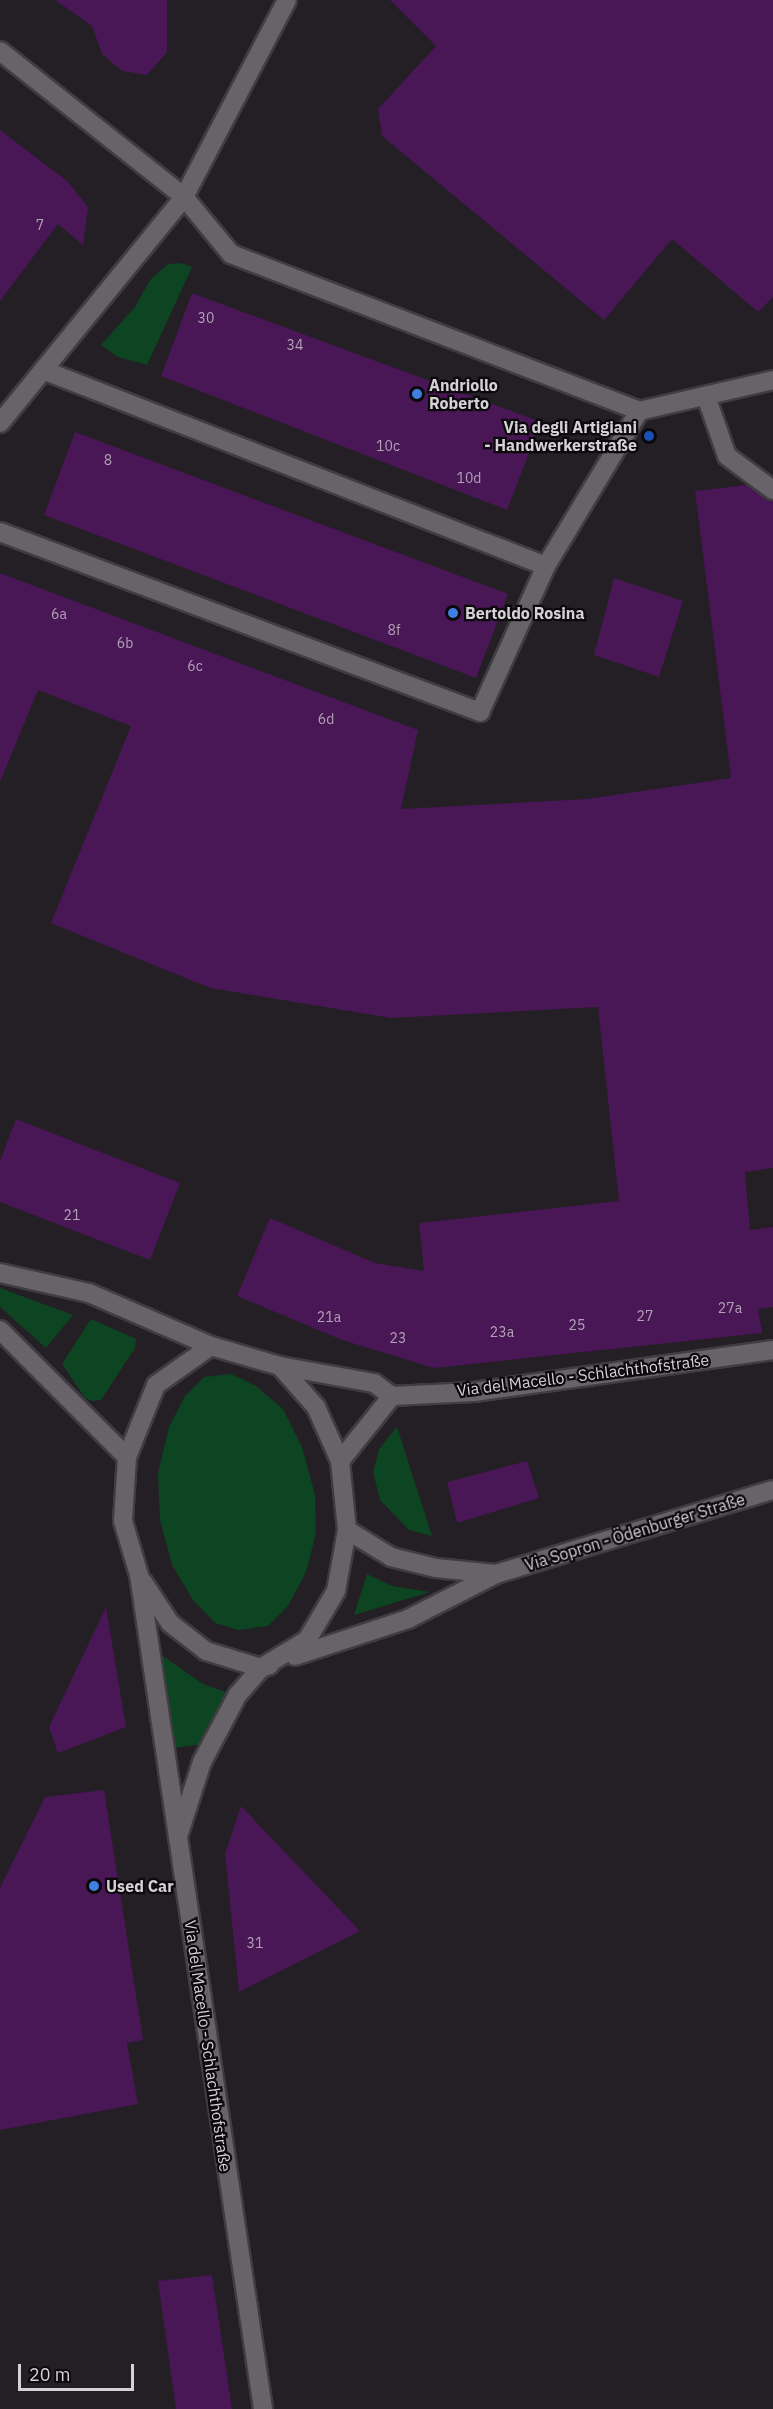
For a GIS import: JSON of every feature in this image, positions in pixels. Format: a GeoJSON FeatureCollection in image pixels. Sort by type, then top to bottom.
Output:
{"type":"FeatureCollection","features":[{"type":"Feature","properties":{"kind":"street"},"geometry":{"type":"LineString","coordinates":[[0,423],[184,197],[287,0]]}},
{"type":"Feature","properties":{"kind":"street"},"geometry":{"type":"LineString","coordinates":[[0,51],[184,197],[231,254],[639,411],[707,399],[773,380]]}},
{"type":"Feature","properties":{"kind":"street"},"geometry":{"type":"LineString","coordinates":[[43,370],[546,566]]}},
{"type":"Feature","properties":{"kind":"street"},"geometry":{"type":"LineString","coordinates":[[707,399],[727,456],[773,490]]}},
{"type":"Feature","properties":{"kind":"street"},"geometry":{"type":"LineString","coordinates":[[0,532],[480,712],[546,566],[639,411]]}},
{"type":"Feature","properties":{"kind":"street"},"geometry":{"type":"LineString","coordinates":[[0,1273],[89,1293],[211,1346],[280,1365],[374,1383],[392,1396],[340,1461]]}},
{"type":"Feature","properties":{"kind":"street"},"geometry":{"type":"LineString","coordinates":[[0,1330],[127,1457]]}},
{"type":"Feature","properties":{"kind":"street","name":"Via del Macello - Schlachthofstraße"},"geometry":{"type":"LineString","coordinates":[[211,1346],[156,1385],[127,1457],[123,1521],[139,1575],[263,2409]]}},
{"type":"Feature","properties":{"kind":"street","name":"Via del Macello - Schlachthofstraße"},"geometry":{"type":"LineString","coordinates":[[392,1396],[474,1392],[773,1350]]}},
{"type":"Feature","properties":{"kind":"street"},"geometry":{"type":"LineString","coordinates":[[178,1838],[202,1762],[238,1694],[261,1668],[307,1640],[336,1591],[347,1530],[340,1461],[316,1407],[280,1365]]}},
{"type":"Feature","properties":{"kind":"street","name":"Via Sopron - Ödenburger Straße"},"geometry":{"type":"LineString","coordinates":[[496,1574],[773,1490]]}},
{"type":"Feature","properties":{"kind":"street"},"geometry":{"type":"LineString","coordinates":[[347,1530],[391,1557],[436,1568],[496,1574]]}},
{"type":"Feature","properties":{"kind":"street"},"geometry":{"type":"LineString","coordinates":[[261,1668],[408,1619],[496,1574]]}},
{"type":"Feature","properties":{"kind":"street","name":"Via del Macello - Schlachthofstraße"},"geometry":{"type":"LineString","coordinates":[[139,1575],[170,1623],[206,1651],[261,1668]]}},
{"type":"Feature","properties":{"kind":"green space"},"geometry":{"type":"Polygon","coordinates":[[[180,263],[192,267],[147,365],[118,357],[101,345],[135,307],[150,280],[168,264],[180,263]]]}},
{"type":"Feature","properties":{"kind":"green space"},"geometry":{"type":"Polygon","coordinates":[[[0,1288],[73,1315],[46,1348],[0,1307],[0,1288]]]}},
{"type":"Feature","properties":{"kind":"green space"},"geometry":{"type":"Polygon","coordinates":[[[91,1319],[136,1339],[135,1348],[101,1400],[93,1401],[85,1398],[62,1364],[91,1319]]]}},
{"type":"Feature","properties":{"kind":"green space"},"geometry":{"type":"Polygon","coordinates":[[[231,1374],[256,1386],[283,1409],[302,1447],[315,1495],[316,1533],[306,1572],[288,1606],[268,1626],[238,1630],[215,1623],[193,1600],[172,1565],[160,1520],[158,1473],[169,1427],[185,1396],[204,1377],[231,1374]]]}},
{"type":"Feature","properties":{"kind":"green space"},"geometry":{"type":"Polygon","coordinates":[[[397,1427],[432,1536],[409,1530],[380,1500],[373,1472],[379,1449],[397,1427]]]}},
{"type":"Feature","properties":{"kind":"green space"},"geometry":{"type":"Polygon","coordinates":[[[367,1574],[392,1586],[430,1592],[354,1615],[367,1574]]]}},
{"type":"Feature","properties":{"kind":"green space"},"geometry":{"type":"Polygon","coordinates":[[[157,1652],[203,1684],[228,1693],[198,1745],[173,1748],[157,1652]]]}},
{"type":"Feature","properties":{"kind":"building"},"geometry":{"type":"Polygon","coordinates":[[[55,0],[167,0],[167,52],[147,75],[122,71],[102,54],[92,26],[55,0]]]}},
{"type":"Feature","properties":{"kind":"building"},"geometry":{"type":"Polygon","coordinates":[[[390,0],[773,0],[773,297],[758,312],[672,239],[604,320],[382,136],[378,109],[436,46],[390,0]]]}},
{"type":"Feature","properties":{"kind":"building"},"geometry":{"type":"Polygon","coordinates":[[[0,130],[67,181],[88,207],[83,245],[58,224],[0,301],[0,130]]]}},
{"type":"Feature","properties":{"kind":"building"},"geometry":{"type":"Polygon","coordinates":[[[192,293],[541,422],[507,510],[161,376],[192,293]]]}},
{"type":"Feature","properties":{"kind":"building"},"geometry":{"type":"Polygon","coordinates":[[[75,432],[508,594],[476,678],[44,515],[75,432]]]}},
{"type":"Feature","properties":{"kind":"building"},"geometry":{"type":"Polygon","coordinates":[[[747,485],[773,501],[773,1168],[745,1172],[750,1230],[773,1227],[773,1307],[758,1309],[762,1333],[434,1368],[342,1340],[237,1296],[270,1218],[375,1263],[424,1271],[419,1223],[619,1201],[598,1007],[391,1018],[210,988],[51,923],[131,726],[38,690],[0,782],[0,573],[418,730],[401,809],[587,799],[731,778],[695,491],[747,485]]]}},
{"type":"Feature","properties":{"kind":"building"},"geometry":{"type":"Polygon","coordinates":[[[614,578],[683,601],[659,677],[594,655],[614,578]]]}},
{"type":"Feature","properties":{"kind":"building"},"geometry":{"type":"Polygon","coordinates":[[[16,1119],[180,1183],[150,1260],[0,1202],[0,1161],[16,1119]]]}},
{"type":"Feature","properties":{"kind":"building"},"geometry":{"type":"Polygon","coordinates":[[[527,1461],[539,1498],[457,1523],[447,1482],[527,1461]]]}},
{"type":"Feature","properties":{"kind":"building"},"geometry":{"type":"Polygon","coordinates":[[[106,1607],[126,1727],[58,1753],[49,1727],[106,1607]]]}},
{"type":"Feature","properties":{"kind":"building"},"geometry":{"type":"Polygon","coordinates":[[[104,1790],[143,2040],[127,2043],[138,2104],[0,2130],[0,1888],[45,1797],[104,1790]]]}},
{"type":"Feature","properties":{"kind":"building"},"geometry":{"type":"Polygon","coordinates":[[[241,1806],[360,1931],[239,1992],[225,1854],[241,1806]]]}},
{"type":"Feature","properties":{"kind":"building"},"geometry":{"type":"Polygon","coordinates":[[[212,2275],[232,2409],[176,2409],[158,2281],[212,2275]]]}},
{"type":"Feature","properties":{"kind":"place","name":"Andriollo Roberto"},"geometry":{"type":"Point","coordinates":[417,394]}},
{"type":"Feature","properties":{"kind":"place","name":"Via degli Artigiani - Handwerkerstraße"},"geometry":{"type":"Point","coordinates":[649,436]}},
{"type":"Feature","properties":{"kind":"place","name":"Bertoldo Rosina"},"geometry":{"type":"Point","coordinates":[453,613]}},
{"type":"Feature","properties":{"kind":"place","name":"Used Car"},"geometry":{"type":"Point","coordinates":[94,1886]}}]}
